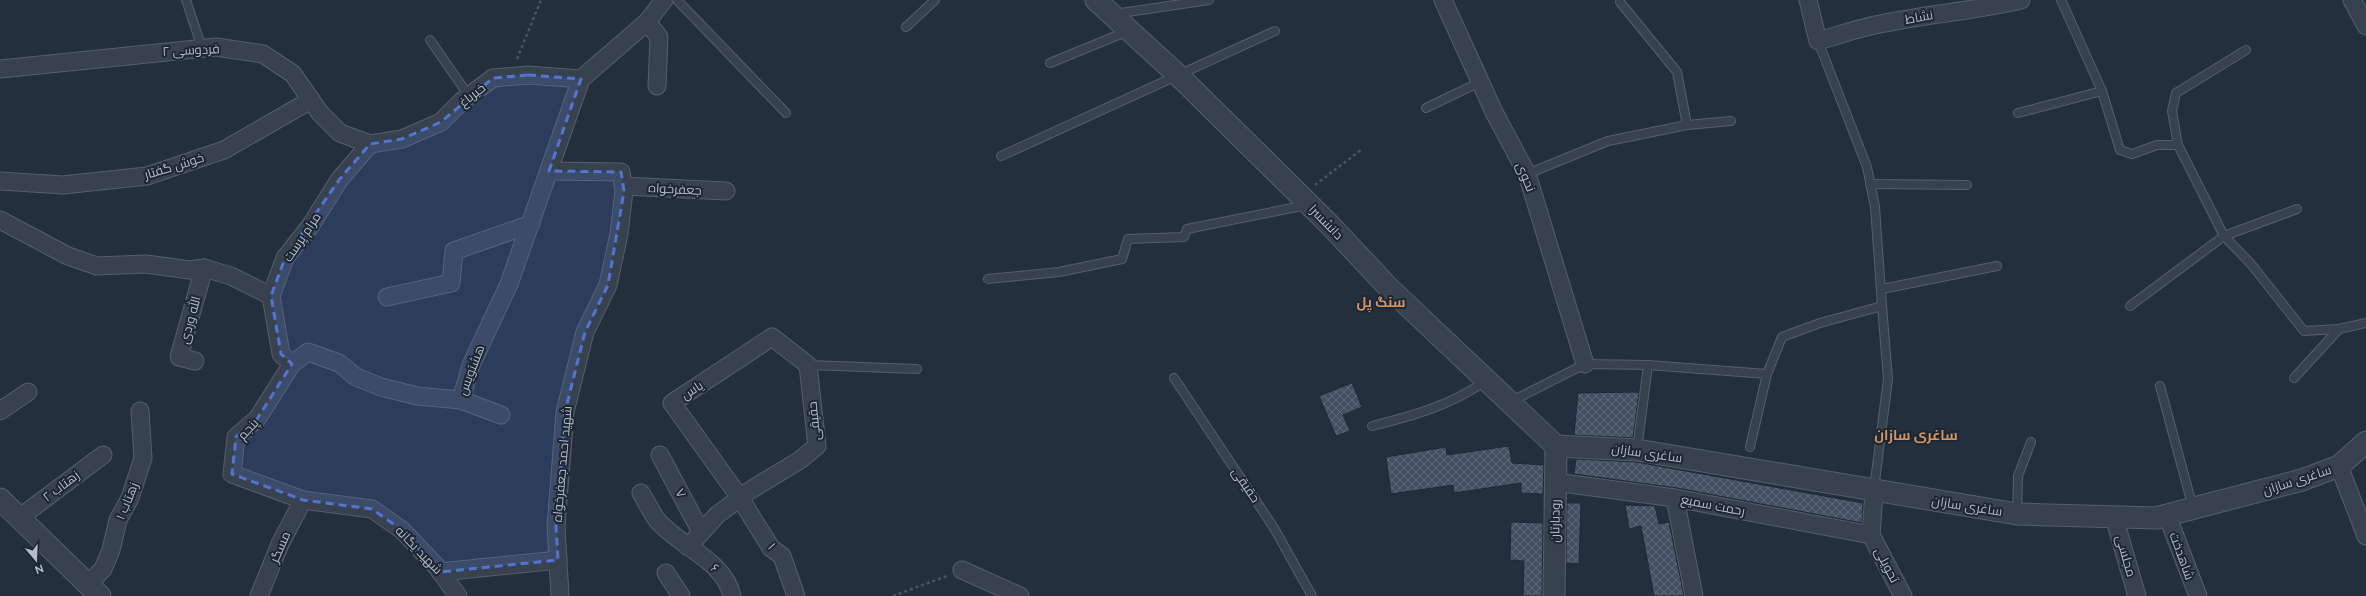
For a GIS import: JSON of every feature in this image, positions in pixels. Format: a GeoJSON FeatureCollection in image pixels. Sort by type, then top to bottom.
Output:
{"type":"FeatureCollection","features":[{"type":"Feature","properties":{"kind":"street"},"geometry":{"type":"LineString","coordinates":[[581,79],[647,22],[664,0]]}},
{"type":"Feature","properties":{"kind":"street","name":"نحوی"},"geometry":{"type":"LineString","coordinates":[[1443,0],[1480,82],[1527,174],[1585,364]]}},
{"type":"Feature","properties":{"kind":"street"},"geometry":{"type":"LineString","coordinates":[[1808,0],[1818,41]]}},
{"type":"Feature","properties":{"kind":"street","name":"نشاط"},"geometry":{"type":"LineString","coordinates":[[1818,41],[1879,24],[1941,13],[1989,8],[2021,0]]}},
{"type":"Feature","properties":{"kind":"street"},"geometry":{"type":"LineString","coordinates":[[2352,0],[2366,26]]}},
{"type":"Feature","properties":{"kind":"street","name":"دانشسرا"},"geometry":{"type":"LineString","coordinates":[[1101,4],[1179,76],[1305,200],[1389,288],[1556,446]]}},
{"type":"Feature","properties":{"kind":"street"},"geometry":{"type":"LineString","coordinates":[[647,22],[659,37],[657,86]]}},
{"type":"Feature","properties":{"kind":"street","name":"فردوسی ۲"},"geometry":{"type":"LineString","coordinates":[[0,69],[216,47],[263,54],[294,74],[320,113],[340,133],[370,144]]}},
{"type":"Feature","properties":{"kind":"street","name":"خیرباغ"},"geometry":{"type":"LineString","coordinates":[[370,144],[402,139],[441,122],[469,96],[493,78],[528,75],[581,79]]}},
{"type":"Feature","properties":{"kind":"street","name":"هشتویس"},"geometry":{"type":"LineString","coordinates":[[292,364],[308,352],[339,362],[356,377],[381,387],[417,396],[461,400],[471,365],[509,284],[581,79]]}},
{"type":"Feature","properties":{"kind":"street","name":"خوش گفتار"},"geometry":{"type":"LineString","coordinates":[[0,182],[63,185],[147,176],[224,150],[311,100]]}},
{"type":"Feature","properties":{"kind":"street","name":"مرام پرست"},"geometry":{"type":"LineString","coordinates":[[271,296],[285,258],[311,225],[339,180],[370,144]]}},
{"type":"Feature","properties":{"kind":"street"},"geometry":{"type":"LineString","coordinates":[[549,171],[621,172],[623,186]]}},
{"type":"Feature","properties":{"kind":"street","name":"جعفرخواه"},"geometry":{"type":"LineString","coordinates":[[623,186],[726,191]]}},
{"type":"Feature","properties":{"kind":"street","name":"شهید احمد جعفرخواه"},"geometry":{"type":"LineString","coordinates":[[560,596],[556,526],[565,412],[585,332],[608,285],[619,234],[623,186]]}},
{"type":"Feature","properties":{"kind":"street"},"geometry":{"type":"LineString","coordinates":[[0,220],[68,256],[97,266],[146,264],[190,270],[204,268],[231,276],[271,296],[281,354],[292,364]]}},
{"type":"Feature","properties":{"kind":"street"},"geometry":{"type":"LineString","coordinates":[[387,297],[451,283],[454,251],[531,224]]}},
{"type":"Feature","properties":{"kind":"street","name":"الله وردی"},"geometry":{"type":"LineString","coordinates":[[195,361],[179,357],[204,268]]}},
{"type":"Feature","properties":{"kind":"street","name":"یاس"},"geometry":{"type":"LineString","coordinates":[[740,498],[672,403],[772,337],[808,365]]}},
{"type":"Feature","properties":{"kind":"street","name":"پنجم"},"geometry":{"type":"LineString","coordinates":[[292,364],[257,419],[236,437],[232,474],[303,500]]}},
{"type":"Feature","properties":{"kind":"street","name":"حقیقی"},"geometry":{"type":"LineString","coordinates":[[688,547],[717,515],[740,498],[800,460],[817,446],[808,365]]}},
{"type":"Feature","properties":{"kind":"street"},"geometry":{"type":"LineString","coordinates":[[0,411],[28,392]]}},
{"type":"Feature","properties":{"kind":"street"},"geometry":{"type":"LineString","coordinates":[[461,400],[501,415]]}},
{"type":"Feature","properties":{"kind":"street","name":"زهتاب ۱"},"geometry":{"type":"LineString","coordinates":[[94,590],[111,550],[118,520],[130,498],[143,458],[140,411]]}},
{"type":"Feature","properties":{"kind":"street","name":"ساغری سازان"},"geometry":{"type":"LineString","coordinates":[[1556,446],[1637,450],[2017,514],[2156,518],[2302,480],[2339,466],[2366,442]]}},
{"type":"Feature","properties":{"kind":"street","name":"رودبارتان"},"geometry":{"type":"LineString","coordinates":[[1554,596],[1556,446]]}},
{"type":"Feature","properties":{"kind":"street","name":"زهتاب ۲"},"geometry":{"type":"LineString","coordinates":[[19,518],[103,455]]}},
{"type":"Feature","properties":{"kind":"street","name":"۷"},"geometry":{"type":"LineString","coordinates":[[660,455],[702,532]]}},
{"type":"Feature","properties":{"kind":"street"},"geometry":{"type":"LineString","coordinates":[[2339,466],[2366,536]]}},
{"type":"Feature","properties":{"kind":"street","name":"رحمت سمیع"},"geometry":{"type":"LineString","coordinates":[[1555,482],[1675,498],[1871,535]]}},
{"type":"Feature","properties":{"kind":"street"},"geometry":{"type":"LineString","coordinates":[[1871,535],[1874,491]]}},
{"type":"Feature","properties":{"kind":"street","name":"۶"},"geometry":{"type":"LineString","coordinates":[[641,493],[657,520],[719,571],[729,583],[732,596]]}},
{"type":"Feature","properties":{"kind":"street","name":"۱"},"geometry":{"type":"LineString","coordinates":[[740,498],[771,548],[782,556],[796,596]]}},
{"type":"Feature","properties":{"kind":"street"},"geometry":{"type":"LineString","coordinates":[[1675,498],[1694,596]]}},
{"type":"Feature","properties":{"kind":"street"},"geometry":{"type":"LineString","coordinates":[[0,499],[94,590]]}},
{"type":"Feature","properties":{"kind":"street","name":"شهید یگانه"},"geometry":{"type":"LineString","coordinates":[[303,500],[372,509],[402,530],[440,572],[458,596]]}},
{"type":"Feature","properties":{"kind":"street","name":"مسگر"},"geometry":{"type":"LineString","coordinates":[[259,596],[280,544],[303,500]]}},
{"type":"Feature","properties":{"kind":"street","name":"شاهدخت"},"geometry":{"type":"LineString","coordinates":[[2167,515],[2198,596]]}},
{"type":"Feature","properties":{"kind":"street","name":"مجلسی"},"geometry":{"type":"LineString","coordinates":[[2114,517],[2137,596]]}},
{"type":"Feature","properties":{"kind":"street","name":"تحویلی"},"geometry":{"type":"LineString","coordinates":[[1871,535],[1903,596]]}},
{"type":"Feature","properties":{"kind":"street"},"geometry":{"type":"LineString","coordinates":[[440,572],[558,560]]}},
{"type":"Feature","properties":{"kind":"street"},"geometry":{"type":"LineString","coordinates":[[962,570],[1020,596]]}},
{"type":"Feature","properties":{"kind":"street"},"geometry":{"type":"LineString","coordinates":[[666,573],[681,596]]}},
{"type":"Feature","properties":{"kind":"lane"},"geometry":{"type":"LineString","coordinates":[[186,0],[202,48]]}},
{"type":"Feature","properties":{"kind":"lane"},"geometry":{"type":"LineString","coordinates":[[677,0],[786,113]]}},
{"type":"Feature","properties":{"kind":"lane"},"geometry":{"type":"LineString","coordinates":[[906,27],[935,0]]}},
{"type":"Feature","properties":{"kind":"lane"},"geometry":{"type":"LineString","coordinates":[[1101,4],[1209,0]]}},
{"type":"Feature","properties":{"kind":"lane"},"geometry":{"type":"LineString","coordinates":[[2060,0],[2102,91],[2120,150],[2132,154],[2157,145],[2178,145]]}},
{"type":"Feature","properties":{"kind":"lane"},"geometry":{"type":"LineString","coordinates":[[1620,2],[1677,72],[1687,125]]}},
{"type":"Feature","properties":{"kind":"lane"},"geometry":{"type":"LineString","coordinates":[[1050,63],[1129,31]]}},
{"type":"Feature","properties":{"kind":"lane"},"geometry":{"type":"LineString","coordinates":[[1001,156],[1275,31]]}},
{"type":"Feature","properties":{"kind":"lane"},"geometry":{"type":"LineString","coordinates":[[430,40],[469,96]]}},
{"type":"Feature","properties":{"kind":"lane"},"geometry":{"type":"LineString","coordinates":[[1818,41],[1867,167],[1875,207],[1888,379],[1874,491]]}},
{"type":"Feature","properties":{"kind":"lane"},"geometry":{"type":"LineString","coordinates":[[2246,50],[2176,93],[2172,111],[2178,145],[2224,236],[2250,264],[2304,331],[2339,330],[2366,323]]}},
{"type":"Feature","properties":{"kind":"lane"},"geometry":{"type":"LineString","coordinates":[[1426,108],[1480,82]]}},
{"type":"Feature","properties":{"kind":"lane"},"geometry":{"type":"LineString","coordinates":[[2018,113],[2102,91]]}},
{"type":"Feature","properties":{"kind":"lane"},"geometry":{"type":"LineString","coordinates":[[1527,174],[1608,141],[1687,125],[1731,121]]}},
{"type":"Feature","properties":{"kind":"lane"},"geometry":{"type":"LineString","coordinates":[[1870,184],[1967,185]]}},
{"type":"Feature","properties":{"kind":"lane"},"geometry":{"type":"LineString","coordinates":[[988,279],[1059,272],[1122,259],[1128,239],[1184,237],[1187,229],[1305,200]]}},
{"type":"Feature","properties":{"kind":"lane"},"geometry":{"type":"LineString","coordinates":[[2130,306],[2224,236],[2297,209]]}},
{"type":"Feature","properties":{"kind":"lane"},"geometry":{"type":"LineString","coordinates":[[1882,289],[1997,266]]}},
{"type":"Feature","properties":{"kind":"lane"},"geometry":{"type":"LineString","coordinates":[[1750,447],[1767,374],[1782,337],[1820,323],[1882,306]]}},
{"type":"Feature","properties":{"kind":"lane"},"geometry":{"type":"LineString","coordinates":[[2294,378],[2339,330]]}},
{"type":"Feature","properties":{"kind":"lane"},"geometry":{"type":"LineString","coordinates":[[1510,403],[1585,364],[1648,365],[1767,374]]}},
{"type":"Feature","properties":{"kind":"lane"},"geometry":{"type":"LineString","coordinates":[[808,365],[917,369]]}},
{"type":"Feature","properties":{"kind":"lane"},"geometry":{"type":"LineString","coordinates":[[1637,450],[1648,365]]}},
{"type":"Feature","properties":{"kind":"lane","name":"حقیقی"},"geometry":{"type":"LineString","coordinates":[[1174,378],[1274,528],[1312,596]]}},
{"type":"Feature","properties":{"kind":"lane"},"geometry":{"type":"LineString","coordinates":[[1372,426],[1417,415],[1471,391],[1486,380]]}},
{"type":"Feature","properties":{"kind":"lane"},"geometry":{"type":"LineString","coordinates":[[2160,386],[2193,509]]}},
{"type":"Feature","properties":{"kind":"lane"},"geometry":{"type":"LineString","coordinates":[[2017,514],[2018,476],[2031,442]]}},
{"type":"Feature","properties":{"kind":"path"},"geometry":{"type":"LineString","coordinates":[[510,77],[541,0]]}},
{"type":"Feature","properties":{"kind":"path"},"geometry":{"type":"LineString","coordinates":[[1305,200],[1361,150]]}},
{"type":"Feature","properties":{"kind":"path"},"geometry":{"type":"LineString","coordinates":[[893,596],[912,591],[962,570]]}},
{"type":"Feature","properties":{"kind":"highlighted area"},"geometry":{"type":"Polygon","coordinates":[[[528,75],[581,79],[549,171],[621,172],[624,191],[608,285],[585,332],[565,412],[556,526],[558,560],[440,572],[402,530],[372,509],[303,500],[232,474],[236,437],[257,419],[292,364],[281,354],[271,296],[285,258],[339,180],[370,144],[402,139],[441,122],[493,78],[528,75]]]}},
{"type":"Feature","properties":{"kind":"building"},"geometry":{"type":"Polygon","coordinates":[[[1352,383],[1362,407],[1343,415],[1350,431],[1336,436],[1319,396],[1352,383]]]}},
{"type":"Feature","properties":{"kind":"building"},"geometry":{"type":"Polygon","coordinates":[[[1639,392],[1633,438],[1574,435],[1578,393],[1639,392]]]}},
{"type":"Feature","properties":{"kind":"building"},"geometry":{"type":"Polygon","coordinates":[[[1509,446],[1512,463],[1544,465],[1543,494],[1521,493],[1521,483],[1454,493],[1453,485],[1391,494],[1386,457],[1446,447],[1447,455],[1509,446]]]}},
{"type":"Feature","properties":{"kind":"building"},"geometry":{"type":"Polygon","coordinates":[[[1576,459],[1636,462],[1863,503],[1862,523],[1677,488],[1574,474],[1576,459]]]}},
{"type":"Feature","properties":{"kind":"building"},"geometry":{"type":"Polygon","coordinates":[[[1567,503],[1581,503],[1579,564],[1566,563],[1567,503]]]}},
{"type":"Feature","properties":{"kind":"building"},"geometry":{"type":"Polygon","coordinates":[[[1625,505],[1655,506],[1659,524],[1669,522],[1684,596],[1654,596],[1641,526],[1629,529],[1625,505]]]}},
{"type":"Feature","properties":{"kind":"building"},"geometry":{"type":"Polygon","coordinates":[[[1511,522],[1543,523],[1542,596],[1523,596],[1524,561],[1510,560],[1511,522]]]}},
{"type":"Feature","properties":{"kind":"district","name":"سنگ پل"},"geometry":{"type":"Point","coordinates":[1381,302]}},
{"type":"Feature","properties":{"kind":"district","name":"ساغری سازان"},"geometry":{"type":"Point","coordinates":[1916,435]}}]}
